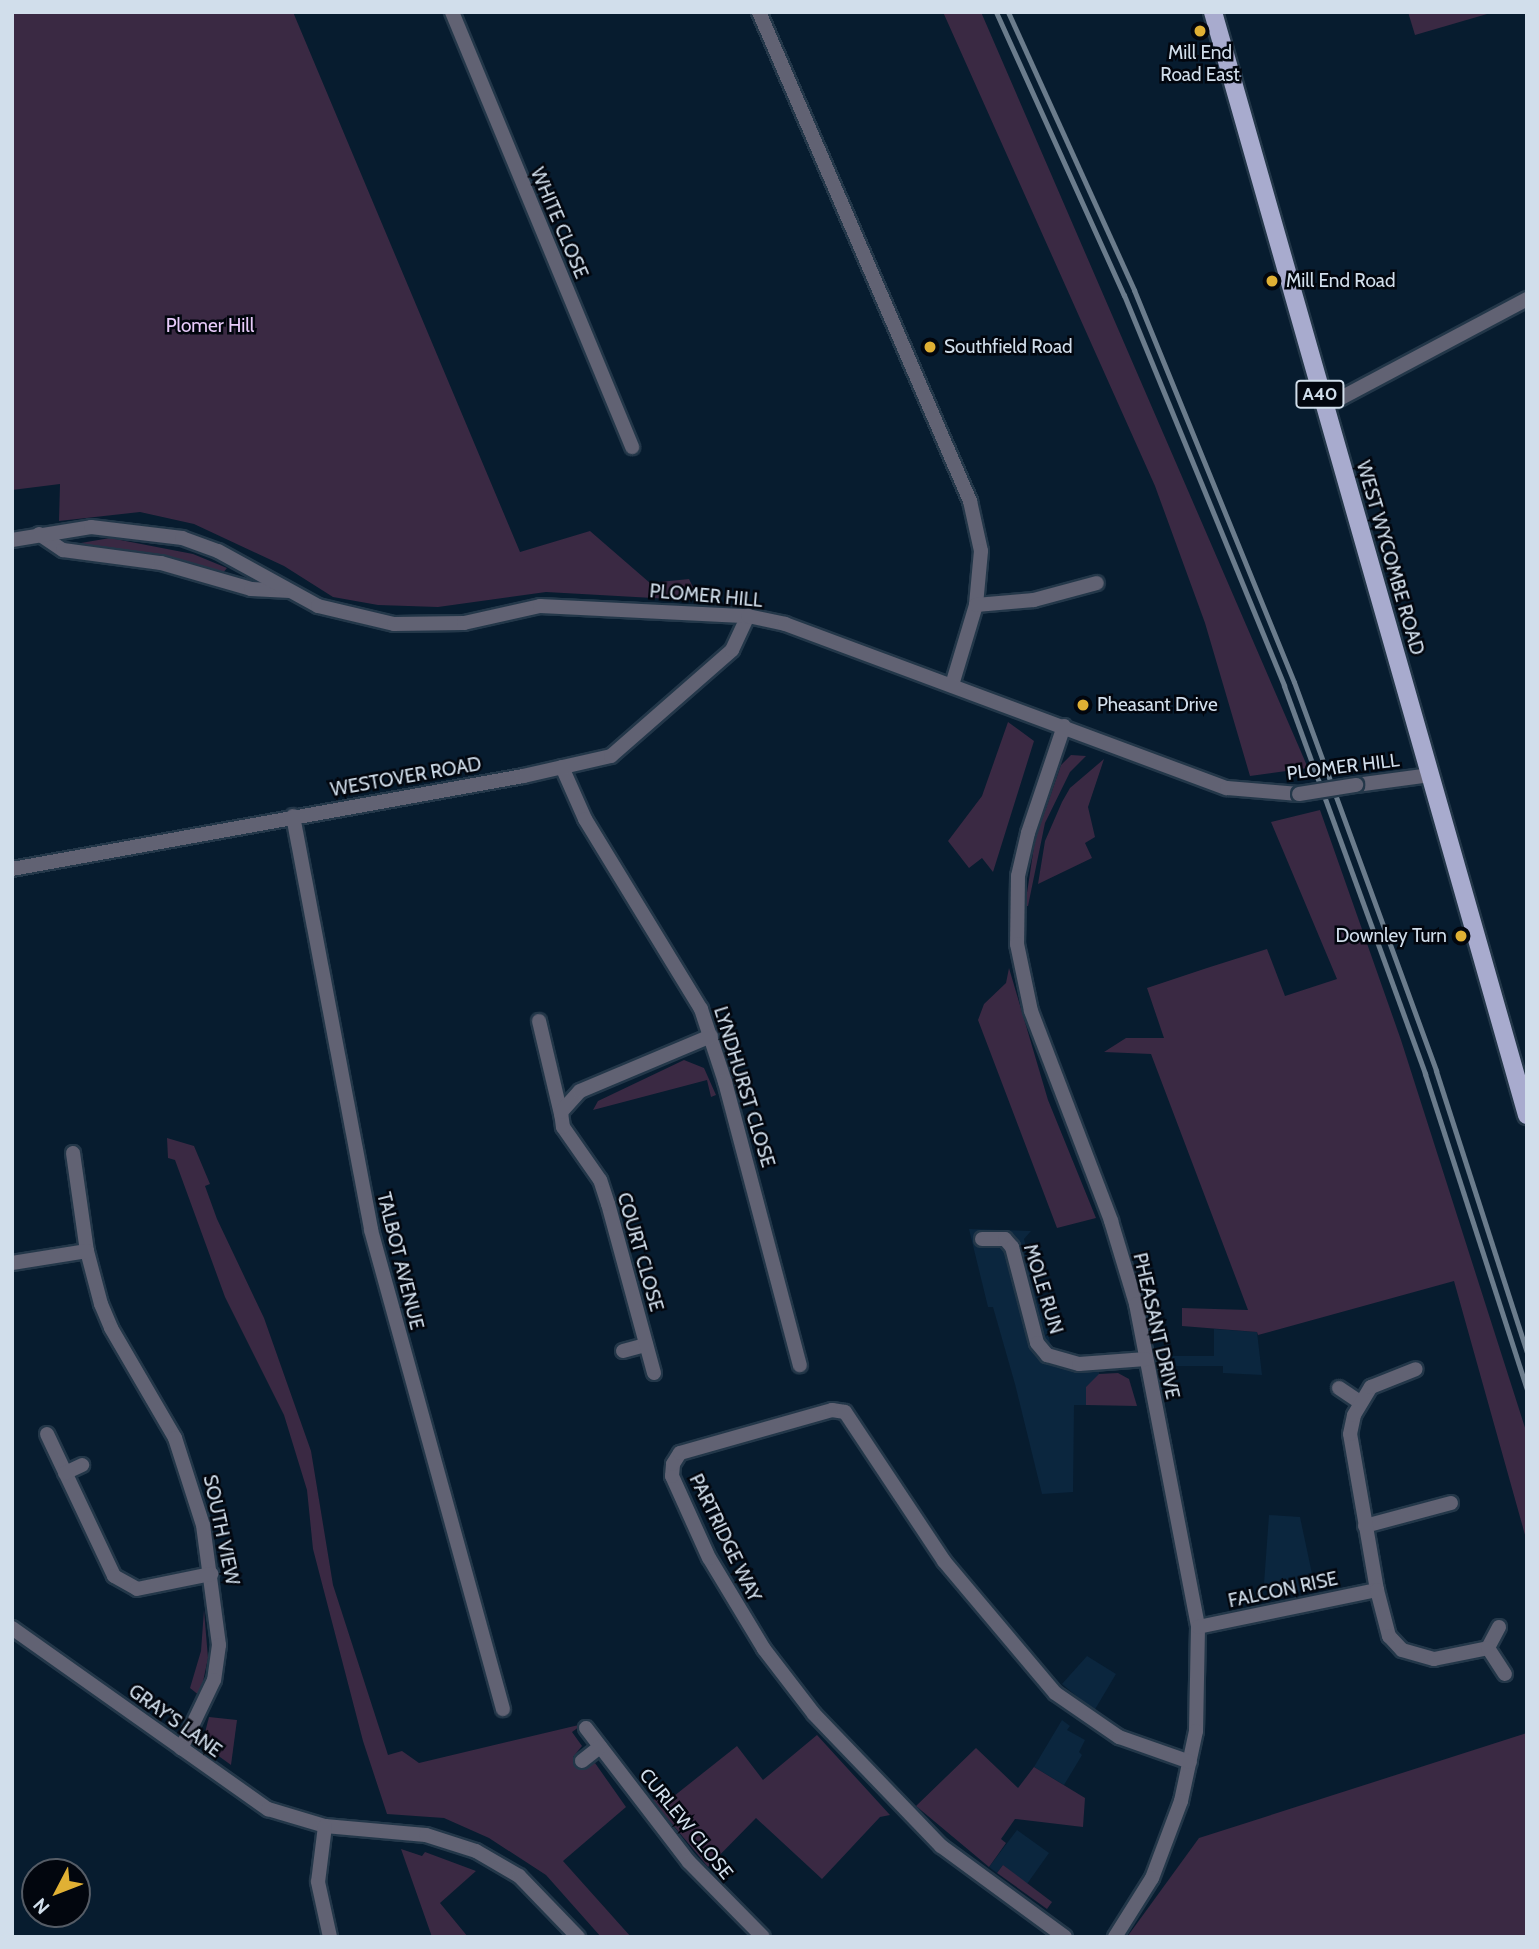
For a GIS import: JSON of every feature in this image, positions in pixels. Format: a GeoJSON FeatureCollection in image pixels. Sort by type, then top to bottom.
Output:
{"type":"FeatureCollection","features":[{"type":"Feature","properties":{"kind":"main road","name":"WEST WYCOMBE ROAD"},"geometry":{"type":"LineString","coordinates":[[1213,12],[1527,1115]]}},
{"type":"Feature","properties":{"kind":"street","name":"WHITE CLOSE"},"geometry":{"type":"LineString","coordinates":[[452,12],[632,447]]}},
{"type":"Feature","properties":{"kind":"street"},"geometry":{"type":"LineString","coordinates":[[760,12],[970,501],[981,551],[976,605],[952,685]]}},
{"type":"Feature","properties":{"kind":"street"},"geometry":{"type":"LineString","coordinates":[[1324,407],[1527,299]]}},
{"type":"Feature","properties":{"kind":"street","name":"PLOMER HILL"},"geometry":{"type":"LineString","coordinates":[[12,540],[91,527],[181,538],[218,551],[318,606],[360,619],[422,626],[464,623],[540,606],[748,616],[785,624],[1227,788],[1298,794],[1430,775]]}},
{"type":"Feature","properties":{"kind":"street"},"geometry":{"type":"LineString","coordinates":[[39,534],[62,550],[161,563],[251,589],[290,591]]}},
{"type":"Feature","properties":{"kind":"street"},"geometry":{"type":"LineString","coordinates":[[976,605],[1034,600],[1097,583]]}},
{"type":"Feature","properties":{"kind":"street","name":"WESTOVER ROAD"},"geometry":{"type":"LineString","coordinates":[[12,869],[562,768],[611,756],[631,742],[732,650],[748,616]]}},
{"type":"Feature","properties":{"kind":"street","name":"PHEASANT DRIVE"},"geometry":{"type":"LineString","coordinates":[[1064,726],[1020,865],[1017,944],[1031,1011],[1111,1221],[1136,1304],[1198,1627],[1199,1683],[1190,1762],[1165,1849],[1115,1937]]}},
{"type":"Feature","properties":{"kind":"street","name":"LYNDHURST CLOSE"},"geometry":{"type":"LineString","coordinates":[[562,768],[602,848],[689,984],[711,1036],[800,1365]]}},
{"type":"Feature","properties":{"kind":"street","name":"TALBOT AVENUE"},"geometry":{"type":"LineString","coordinates":[[293,816],[371,1230],[503,1709]]}},
{"type":"Feature","properties":{"kind":"street","name":"COURT CLOSE"},"geometry":{"type":"LineString","coordinates":[[539,1021],[561,1115],[571,1142],[600,1181],[654,1373]]}},
{"type":"Feature","properties":{"kind":"street"},"geometry":{"type":"LineString","coordinates":[[561,1115],[567,1101],[579,1091],[711,1036]]}},
{"type":"Feature","properties":{"kind":"street","name":"SOUTH VIEW"},"geometry":{"type":"LineString","coordinates":[[73,1153],[87,1251],[111,1328],[161,1410],[190,1475],[211,1574],[218,1613],[214,1680],[181,1749]]}},
{"type":"Feature","properties":{"kind":"street","name":"MOLE RUN"},"geometry":{"type":"LineString","coordinates":[[982,1239],[1005,1239],[1012,1247],[1037,1343],[1047,1355],[1079,1364],[1146,1359]]}},
{"type":"Feature","properties":{"kind":"street"},"geometry":{"type":"LineString","coordinates":[[12,1263],[87,1251]]}},
{"type":"Feature","properties":{"kind":"street"},"geometry":{"type":"LineString","coordinates":[[624,1351],[646,1345]]}},
{"type":"Feature","properties":{"kind":"street"},"geometry":{"type":"LineString","coordinates":[[1416,1369],[1371,1387],[1360,1402],[1350,1434],[1350,1457],[1377,1590],[1389,1636],[1402,1650],[1434,1659],[1488,1648]]}},
{"type":"Feature","properties":{"kind":"street"},"geometry":{"type":"LineString","coordinates":[[1339,1388],[1360,1402]]}},
{"type":"Feature","properties":{"kind":"street","name":"PARTRIDGE WAY"},"geometry":{"type":"LineString","coordinates":[[1065,1937],[942,1846],[814,1714],[731,1601],[681,1499],[673,1464],[691,1447],[832,1410],[845,1412],[865,1436],[907,1510],[977,1605],[1055,1693],[1119,1737],[1190,1762]]}},
{"type":"Feature","properties":{"kind":"street"},"geometry":{"type":"LineString","coordinates":[[47,1434],[102,1558],[127,1586],[153,1587],[211,1574]]}},
{"type":"Feature","properties":{"kind":"street"},"geometry":{"type":"LineString","coordinates":[[65,1473],[82,1465]]}},
{"type":"Feature","properties":{"kind":"street"},"geometry":{"type":"LineString","coordinates":[[1365,1526],[1451,1503]]}},
{"type":"Feature","properties":{"kind":"street","name":"FALCON RISE"},"geometry":{"type":"LineString","coordinates":[[1198,1627],[1377,1590]]}},
{"type":"Feature","properties":{"kind":"street"},"geometry":{"type":"LineString","coordinates":[[1488,1648],[1499,1627]]}},
{"type":"Feature","properties":{"kind":"street","name":"GRAY'S LANE"},"geometry":{"type":"LineString","coordinates":[[12,1628],[268,1809],[325,1826]]}},
{"type":"Feature","properties":{"kind":"street"},"geometry":{"type":"LineString","coordinates":[[1488,1648],[1505,1674]]}},
{"type":"Feature","properties":{"kind":"street","name":"CURLEW CLOSE"},"geometry":{"type":"LineString","coordinates":[[586,1728],[689,1862],[763,1937]]}},
{"type":"Feature","properties":{"kind":"street"},"geometry":{"type":"LineString","coordinates":[[582,1761],[600,1747]]}},
{"type":"Feature","properties":{"kind":"street"},"geometry":{"type":"LineString","coordinates":[[330,1937],[318,1882],[325,1826],[426,1835],[476,1851],[519,1876],[578,1937]]}},
{"type":"Feature","properties":{"kind":"shaded area"},"geometry":{"type":"Polygon","coordinates":[[[969,1229],[1031,1231],[1024,1239],[1053,1354],[1100,1357],[1099,1376],[1086,1387],[1086,1405],[1074,1405],[1073,1492],[1042,1494],[1015,1384],[993,1307],[988,1307],[969,1229]]]}},
{"type":"Feature","properties":{"kind":"shaded area"},"geometry":{"type":"Polygon","coordinates":[[[1214,1329],[1257,1332],[1262,1375],[1223,1373],[1223,1366],[1168,1366],[1166,1356],[1214,1356],[1214,1329]]]}},
{"type":"Feature","properties":{"kind":"shaded area"},"geometry":{"type":"Polygon","coordinates":[[[1269,1515],[1300,1517],[1315,1588],[1297,1592],[1264,1584],[1269,1515]]]}},
{"type":"Feature","properties":{"kind":"shaded area"},"geometry":{"type":"Polygon","coordinates":[[[1087,1656],[1116,1674],[1094,1711],[1062,1684],[1087,1656]]]}},
{"type":"Feature","properties":{"kind":"shaded area"},"geometry":{"type":"Polygon","coordinates":[[[1062,1720],[1070,1726],[1067,1730],[1085,1740],[1079,1752],[1082,1755],[1064,1785],[1034,1767],[1062,1720]]]}},
{"type":"Feature","properties":{"kind":"shaded area"},"geometry":{"type":"Polygon","coordinates":[[[1017,1830],[1049,1853],[1027,1884],[1003,1865],[997,1873],[989,1867],[1017,1830]]]}},
{"type":"Feature","properties":{"kind":"green space","name":"Plomer Hill"},"geometry":{"type":"Polygon","coordinates":[[[12,12],[293,12],[520,552],[590,531],[650,583],[689,579],[695,591],[689,600],[546,592],[438,607],[378,605],[333,597],[284,566],[194,524],[140,512],[59,521],[60,484],[12,490],[12,12]]]}},
{"type":"Feature","properties":{"kind":"green space"},"geometry":{"type":"Polygon","coordinates":[[[943,12],[981,12],[1308,768],[1250,776],[1205,623],[1155,486],[943,12]]]}},
{"type":"Feature","properties":{"kind":"green space"},"geometry":{"type":"Polygon","coordinates":[[[1408,12],[1494,12],[1415,35],[1408,12]]]}},
{"type":"Feature","properties":{"kind":"green space"},"geometry":{"type":"Polygon","coordinates":[[[110,538],[193,554],[227,568],[222,574],[190,562],[75,544],[110,538]]]}},
{"type":"Feature","properties":{"kind":"green space"},"geometry":{"type":"Polygon","coordinates":[[[1008,722],[1034,741],[993,872],[982,858],[969,868],[948,841],[982,796],[1008,722]]]}},
{"type":"Feature","properties":{"kind":"green space"},"geometry":{"type":"Polygon","coordinates":[[[1071,755],[1086,756],[1070,772],[1045,823],[1028,906],[1025,906],[1035,840],[1061,765],[1071,755]]]}},
{"type":"Feature","properties":{"kind":"green space"},"geometry":{"type":"Polygon","coordinates":[[[1104,759],[1088,807],[1095,837],[1085,843],[1092,858],[1038,884],[1045,841],[1062,802],[1070,788],[1104,759]]]}},
{"type":"Feature","properties":{"kind":"green space"},"geometry":{"type":"Polygon","coordinates":[[[1320,810],[1401,1040],[1527,1434],[1527,1542],[1454,1281],[1258,1335],[1257,1332],[1182,1326],[1182,1308],[1248,1310],[1151,1054],[1104,1052],[1126,1038],[1164,1038],[1147,988],[1267,949],[1285,996],[1337,979],[1271,822],[1320,810]]]}},
{"type":"Feature","properties":{"kind":"green space"},"geometry":{"type":"Polygon","coordinates":[[[1009,968],[1048,1100],[1096,1218],[1057,1228],[978,1020],[984,1004],[1006,983],[1009,968]]]}},
{"type":"Feature","properties":{"kind":"green space"},"geometry":{"type":"Polygon","coordinates":[[[684,1060],[704,1068],[716,1095],[711,1097],[707,1080],[593,1110],[598,1101],[684,1060]]]}},
{"type":"Feature","properties":{"kind":"green space"},"geometry":{"type":"Polygon","coordinates":[[[167,1138],[194,1146],[210,1184],[205,1186],[217,1219],[264,1318],[311,1451],[333,1585],[388,1755],[402,1751],[419,1763],[583,1724],[572,1732],[582,1746],[573,1757],[583,1768],[595,1763],[626,1807],[563,1861],[631,1937],[601,1937],[546,1875],[489,1838],[444,1818],[387,1814],[363,1741],[313,1549],[307,1490],[284,1415],[225,1297],[175,1160],[168,1158],[167,1138]]]}},
{"type":"Feature","properties":{"kind":"green space"},"geometry":{"type":"Polygon","coordinates":[[[1118,1373],[1129,1379],[1137,1406],[1086,1405],[1086,1387],[1099,1374],[1118,1373]]]}},
{"type":"Feature","properties":{"kind":"green space"},"geometry":{"type":"Polygon","coordinates":[[[204,1610],[208,1658],[200,1696],[190,1688],[201,1651],[204,1610]]]}},
{"type":"Feature","properties":{"kind":"green space"},"geometry":{"type":"Polygon","coordinates":[[[209,1717],[237,1720],[231,1765],[202,1744],[209,1717]]]}},
{"type":"Feature","properties":{"kind":"green space"},"geometry":{"type":"Polygon","coordinates":[[[1527,1733],[1527,1937],[1127,1937],[1199,1838],[1527,1733]]]}},
{"type":"Feature","properties":{"kind":"green space"},"geometry":{"type":"Polygon","coordinates":[[[817,1735],[890,1815],[880,1817],[822,1879],[756,1818],[708,1867],[652,1800],[674,1796],[737,1746],[763,1780],[817,1735]]]}},
{"type":"Feature","properties":{"kind":"green space"},"geometry":{"type":"Polygon","coordinates":[[[976,1748],[1018,1788],[1034,1767],[1085,1798],[1083,1827],[1015,1819],[1001,1839],[1006,1843],[989,1867],[916,1806],[976,1748]]]}},
{"type":"Feature","properties":{"kind":"green space"},"geometry":{"type":"Polygon","coordinates":[[[401,1849],[422,1856],[425,1852],[476,1871],[440,1903],[468,1937],[432,1937],[401,1849]]]}},
{"type":"Feature","properties":{"kind":"green space"},"geometry":{"type":"Polygon","coordinates":[[[1003,1865],[1052,1902],[1047,1909],[997,1873],[1003,1865]]]}},
{"type":"Feature","properties":{"kind":"railway"},"geometry":{"type":"LineString","coordinates":[[996,12],[1124,295],[1284,686],[1425,1074],[1527,1390]]}},
{"type":"Feature","properties":{"kind":"railway"},"geometry":{"type":"LineString","coordinates":[[1008,12],[1134,290],[1294,682],[1436,1071],[1527,1352]]}},
{"type":"Feature","properties":{"kind":"place","name":"Mill End Road East"},"geometry":{"type":"Point","coordinates":[1200,31]}},
{"type":"Feature","properties":{"kind":"place","name":"Mill End Road"},"geometry":{"type":"Point","coordinates":[1272,281]}},
{"type":"Feature","properties":{"kind":"place","name":"Southfield Road"},"geometry":{"type":"Point","coordinates":[930,347]}},
{"type":"Feature","properties":{"kind":"place","name":"Pheasant Drive"},"geometry":{"type":"Point","coordinates":[1083,705]}},
{"type":"Feature","properties":{"kind":"place","name":"Downley Turn"},"geometry":{"type":"Point","coordinates":[1461,936]}}]}
